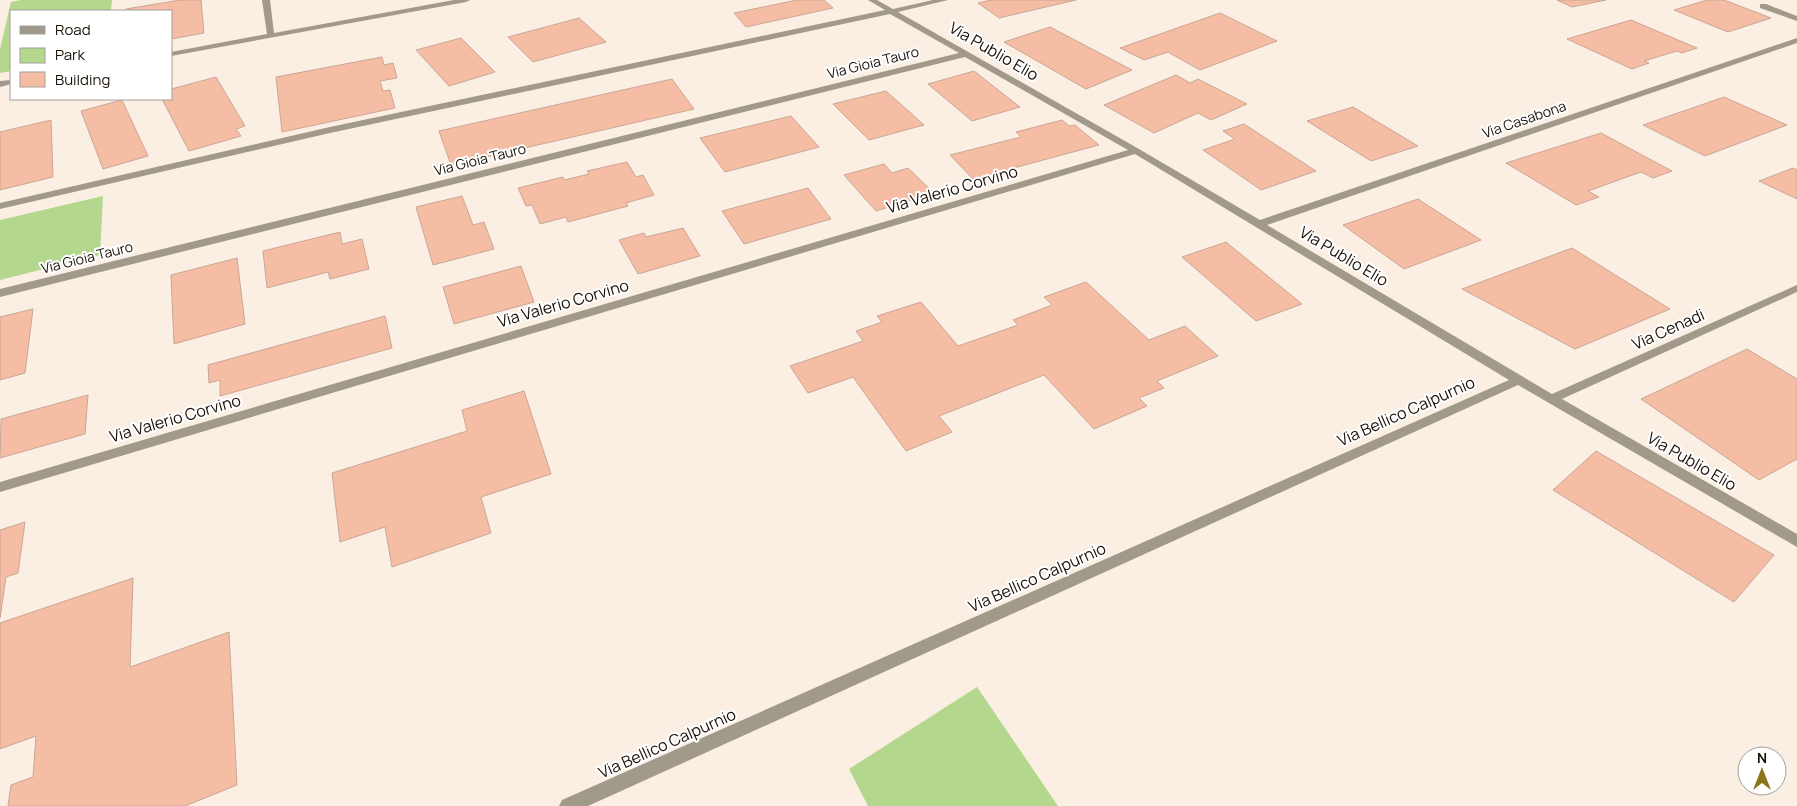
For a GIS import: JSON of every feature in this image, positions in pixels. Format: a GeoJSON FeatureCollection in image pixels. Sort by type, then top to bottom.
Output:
{"type":"FeatureCollection","features":[{"type":"Feature","properties":{"kind":"street"},"geometry":{"type":"LineString","coordinates":[[266,0],[271,36]]}},
{"type":"Feature","properties":{"kind":"street"},"geometry":{"type":"LineString","coordinates":[[172,54],[466,0]]}},
{"type":"Feature","properties":{"kind":"street","name":"Via Publio Elio"},"geometry":{"type":"LineString","coordinates":[[872,0],[1136,151],[1519,380],[1797,541]]}},
{"type":"Feature","properties":{"kind":"street"},"geometry":{"type":"LineString","coordinates":[[0,206],[349,126],[944,0]]}},
{"type":"Feature","properties":{"kind":"street"},"geometry":{"type":"LineString","coordinates":[[1763,6],[1797,19]]}},
{"type":"Feature","properties":{"kind":"street","name":"Via Casabona"},"geometry":{"type":"LineString","coordinates":[[1259,224],[1797,40]]}},
{"type":"Feature","properties":{"kind":"street","name":"Via Gioia Tauro"},"geometry":{"type":"LineString","coordinates":[[0,293],[967,54]]}},
{"type":"Feature","properties":{"kind":"street","name":"Via Valerio Corvino"},"geometry":{"type":"LineString","coordinates":[[0,487],[1136,151]]}},
{"type":"Feature","properties":{"kind":"street","name":"Via Cenadi"},"geometry":{"type":"LineString","coordinates":[[1552,399],[1797,288]]}},
{"type":"Feature","properties":{"kind":"street","name":"Via Bellico Calpurnio"},"geometry":{"type":"LineString","coordinates":[[568,806],[1519,380]]}},
{"type":"Feature","properties":{"kind":"green space"},"geometry":{"type":"Polygon","coordinates":[[[21,0],[112,0],[111,10],[10,10],[10,71],[0,73],[0,49],[11,2],[21,0]]]}},
{"type":"Feature","properties":{"kind":"green space"},"geometry":{"type":"Polygon","coordinates":[[[103,196],[100,255],[0,280],[0,220],[103,196]]]}},
{"type":"Feature","properties":{"kind":"green space"},"geometry":{"type":"Polygon","coordinates":[[[977,687],[1058,806],[868,806],[849,769],[977,687]]]}},
{"type":"Feature","properties":{"kind":"building"},"geometry":{"type":"Polygon","coordinates":[[[180,0],[201,0],[204,33],[172,39],[172,10],[126,9],[180,0]]]}},
{"type":"Feature","properties":{"kind":"building"},"geometry":{"type":"Polygon","coordinates":[[[797,0],[824,0],[833,8],[746,27],[734,13],[797,0]]]}},
{"type":"Feature","properties":{"kind":"building"},"geometry":{"type":"Polygon","coordinates":[[[991,0],[1076,0],[999,18],[978,3],[991,0]]]}},
{"type":"Feature","properties":{"kind":"building"},"geometry":{"type":"Polygon","coordinates":[[[1557,0],[1606,0],[1572,7],[1557,0]]]}},
{"type":"Feature","properties":{"kind":"building"},"geometry":{"type":"Polygon","coordinates":[[[1707,0],[1724,0],[1771,18],[1728,32],[1674,10],[1707,0]]]}},
{"type":"Feature","properties":{"kind":"building"},"geometry":{"type":"Polygon","coordinates":[[[1220,13],[1277,41],[1200,70],[1168,52],[1144,60],[1120,48],[1220,13]]]}},
{"type":"Feature","properties":{"kind":"building"},"geometry":{"type":"Polygon","coordinates":[[[579,18],[606,42],[533,62],[508,37],[579,18]]]}},
{"type":"Feature","properties":{"kind":"building"},"geometry":{"type":"Polygon","coordinates":[[[1631,20],[1697,48],[1682,53],[1677,51],[1644,61],[1649,63],[1632,69],[1567,39],[1631,20]]]}},
{"type":"Feature","properties":{"kind":"building"},"geometry":{"type":"Polygon","coordinates":[[[1050,27],[1132,70],[1086,89],[1004,42],[1050,27]]]}},
{"type":"Feature","properties":{"kind":"building"},"geometry":{"type":"Polygon","coordinates":[[[461,38],[495,72],[449,86],[416,50],[461,38]]]}},
{"type":"Feature","properties":{"kind":"building"},"geometry":{"type":"Polygon","coordinates":[[[382,57],[384,65],[393,63],[397,78],[380,81],[383,91],[390,90],[395,108],[282,132],[276,77],[382,57]]]}},
{"type":"Feature","properties":{"kind":"building"},"geometry":{"type":"Polygon","coordinates":[[[974,71],[1020,107],[972,121],[928,84],[974,71]]]}},
{"type":"Feature","properties":{"kind":"building"},"geometry":{"type":"Polygon","coordinates":[[[1176,75],[1190,83],[1198,79],[1247,104],[1211,120],[1198,113],[1154,133],[1104,105],[1176,75]]]}},
{"type":"Feature","properties":{"kind":"building"},"geometry":{"type":"Polygon","coordinates":[[[216,77],[245,126],[236,129],[241,136],[189,151],[163,100],[172,100],[172,89],[216,77]]]}},
{"type":"Feature","properties":{"kind":"building"},"geometry":{"type":"Polygon","coordinates":[[[672,79],[694,109],[451,165],[439,131],[672,79]]]}},
{"type":"Feature","properties":{"kind":"building"},"geometry":{"type":"Polygon","coordinates":[[[886,91],[924,125],[869,140],[833,104],[886,91]]]}},
{"type":"Feature","properties":{"kind":"building"},"geometry":{"type":"Polygon","coordinates":[[[1724,97],[1787,125],[1705,156],[1643,125],[1724,97]]]}},
{"type":"Feature","properties":{"kind":"building"},"geometry":{"type":"Polygon","coordinates":[[[122,100],[148,156],[103,169],[81,111],[122,100]]]}},
{"type":"Feature","properties":{"kind":"building"},"geometry":{"type":"Polygon","coordinates":[[[1353,107],[1418,146],[1371,161],[1307,121],[1353,107]]]}},
{"type":"Feature","properties":{"kind":"building"},"geometry":{"type":"Polygon","coordinates":[[[791,116],[819,147],[725,172],[700,138],[791,116]]]}},
{"type":"Feature","properties":{"kind":"building"},"geometry":{"type":"Polygon","coordinates":[[[51,120],[53,177],[0,190],[0,132],[51,120]]]}},
{"type":"Feature","properties":{"kind":"building"},"geometry":{"type":"Polygon","coordinates":[[[1062,120],[1069,126],[1075,125],[1099,145],[973,179],[950,155],[1021,137],[1016,132],[1062,120]]]}},
{"type":"Feature","properties":{"kind":"building"},"geometry":{"type":"Polygon","coordinates":[[[1244,124],[1316,171],[1261,190],[1203,150],[1235,139],[1223,131],[1244,124]]]}},
{"type":"Feature","properties":{"kind":"building"},"geometry":{"type":"Polygon","coordinates":[[[1601,133],[1672,171],[1653,178],[1641,172],[1588,191],[1599,197],[1576,205],[1506,163],[1601,133]]]}},
{"type":"Feature","properties":{"kind":"building"},"geometry":{"type":"Polygon","coordinates":[[[627,162],[636,177],[643,175],[654,195],[626,203],[628,206],[568,222],[566,217],[540,224],[532,205],[526,206],[518,188],[563,177],[564,180],[589,174],[587,171],[627,162]]]}},
{"type":"Feature","properties":{"kind":"building"},"geometry":{"type":"Polygon","coordinates":[[[884,164],[892,173],[908,168],[934,193],[876,211],[844,175],[884,164]]]}},
{"type":"Feature","properties":{"kind":"building"},"geometry":{"type":"Polygon","coordinates":[[[1793,168],[1797,170],[1797,199],[1759,181],[1793,168]]]}},
{"type":"Feature","properties":{"kind":"building"},"geometry":{"type":"Polygon","coordinates":[[[808,188],[831,219],[744,244],[722,211],[808,188]]]}},
{"type":"Feature","properties":{"kind":"building"},"geometry":{"type":"Polygon","coordinates":[[[462,196],[473,225],[484,222],[494,249],[433,265],[416,207],[462,196]]]}},
{"type":"Feature","properties":{"kind":"building"},"geometry":{"type":"Polygon","coordinates":[[[1418,199],[1481,240],[1404,269],[1343,225],[1418,199]]]}},
{"type":"Feature","properties":{"kind":"building"},"geometry":{"type":"Polygon","coordinates":[[[683,228],[700,256],[638,274],[619,240],[644,233],[646,237],[683,228]]]}},
{"type":"Feature","properties":{"kind":"building"},"geometry":{"type":"Polygon","coordinates":[[[340,232],[342,244],[362,239],[369,269],[330,279],[328,272],[267,288],[263,251],[340,232]]]}},
{"type":"Feature","properties":{"kind":"building"},"geometry":{"type":"Polygon","coordinates":[[[1226,242],[1302,304],[1256,321],[1182,257],[1226,242]]]}},
{"type":"Feature","properties":{"kind":"building"},"geometry":{"type":"Polygon","coordinates":[[[1572,248],[1670,309],[1575,349],[1462,289],[1572,248]]]}},
{"type":"Feature","properties":{"kind":"building"},"geometry":{"type":"Polygon","coordinates":[[[237,258],[245,324],[174,344],[171,275],[237,258]]]}},
{"type":"Feature","properties":{"kind":"building"},"geometry":{"type":"Polygon","coordinates":[[[521,266],[534,302],[454,324],[443,287],[521,266]]]}},
{"type":"Feature","properties":{"kind":"building"},"geometry":{"type":"Polygon","coordinates":[[[1086,282],[1149,340],[1185,326],[1218,356],[1157,381],[1164,388],[1139,398],[1147,406],[1094,429],[1044,375],[939,416],[952,432],[906,451],[853,377],[808,393],[790,366],[863,341],[856,331],[882,322],[877,316],[921,302],[958,346],[1018,325],[1013,320],[1052,305],[1044,297],[1086,282]]]}},
{"type":"Feature","properties":{"kind":"building"},"geometry":{"type":"Polygon","coordinates":[[[33,309],[25,373],[0,380],[0,317],[33,309]]]}},
{"type":"Feature","properties":{"kind":"building"},"geometry":{"type":"Polygon","coordinates":[[[385,316],[392,348],[220,396],[220,380],[209,383],[208,365],[385,316]]]}},
{"type":"Feature","properties":{"kind":"building"},"geometry":{"type":"Polygon","coordinates":[[[1747,349],[1797,379],[1797,459],[1759,480],[1641,399],[1747,349]]]}},
{"type":"Feature","properties":{"kind":"building"},"geometry":{"type":"Polygon","coordinates":[[[524,391],[551,474],[481,497],[491,533],[392,567],[385,527],[340,542],[332,473],[467,431],[462,410],[524,391]]]}},
{"type":"Feature","properties":{"kind":"building"},"geometry":{"type":"Polygon","coordinates":[[[88,395],[85,434],[0,458],[1,419],[88,395]]]}},
{"type":"Feature","properties":{"kind":"building"},"geometry":{"type":"Polygon","coordinates":[[[1596,451],[1774,555],[1734,602],[1553,490],[1596,451]]]}},
{"type":"Feature","properties":{"kind":"building"},"geometry":{"type":"Polygon","coordinates":[[[25,522],[18,573],[6,577],[0,618],[0,530],[25,522]]]}},
{"type":"Feature","properties":{"kind":"building"},"geometry":{"type":"Polygon","coordinates":[[[133,578],[130,667],[229,632],[237,785],[185,806],[8,806],[11,785],[33,777],[36,736],[0,749],[0,623],[133,578]]]}}]}
